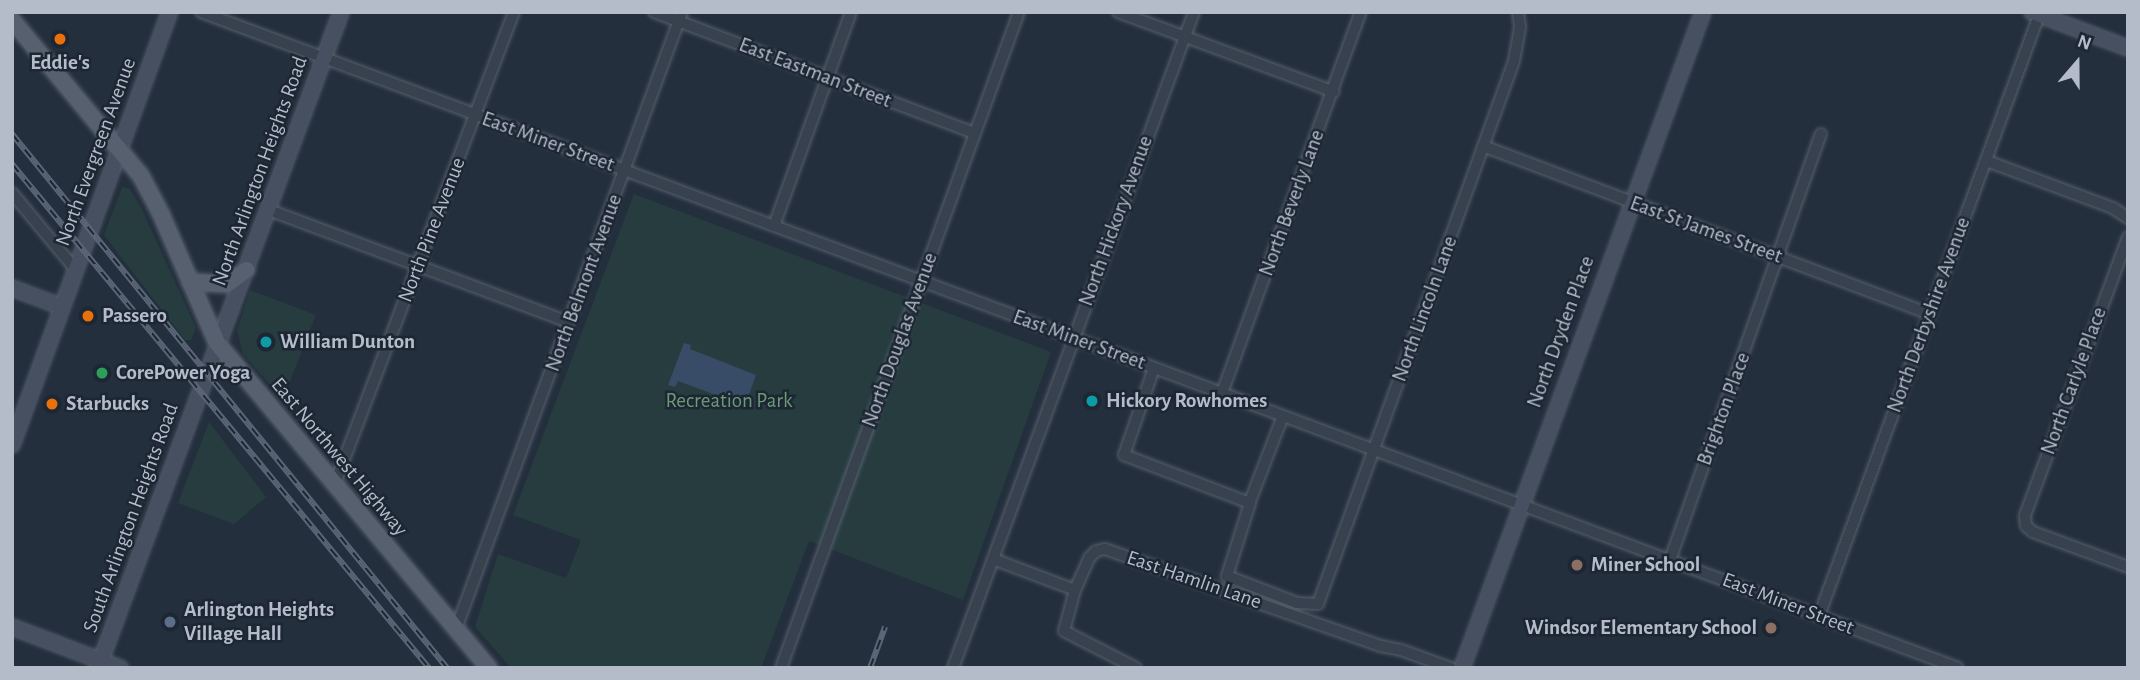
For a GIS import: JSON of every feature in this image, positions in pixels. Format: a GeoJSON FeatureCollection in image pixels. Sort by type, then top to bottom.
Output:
{"type":"FeatureCollection","features":[{"type":"Feature","properties":{"kind":"main road","name":"East Northwest Highway"},"geometry":{"type":"LineString","coordinates":[[12,20],[149,189],[218,343],[334,486],[489,668]]}},
{"type":"Feature","properties":{"kind":"main road"},"geometry":{"type":"LineString","coordinates":[[190,282],[218,286],[227,284],[246,270]]}},
{"type":"Feature","properties":{"kind":"street","name":"North Evergreen Avenue"},"geometry":{"type":"LineString","coordinates":[[12,445],[170,12]]}},
{"type":"Feature","properties":{"kind":"street","name":"East Miner Street"},"geometry":{"type":"LineString","coordinates":[[201,12],[1958,668]]}},
{"type":"Feature","properties":{"kind":"street","name":"North Arlington Heights Road"},"geometry":{"type":"LineString","coordinates":[[218,343],[341,12]]}},
{"type":"Feature","properties":{"kind":"street","name":"North Pine Avenue"},"geometry":{"type":"LineString","coordinates":[[334,486],[514,12]]}},
{"type":"Feature","properties":{"kind":"street","name":"East Eastman Street"},"geometry":{"type":"LineString","coordinates":[[654,12],[681,17],[827,77],[975,133]]}},
{"type":"Feature","properties":{"kind":"street"},"geometry":{"type":"LineString","coordinates":[[774,226],[851,12]]}},
{"type":"Feature","properties":{"kind":"street","name":"North Douglas Avenue"},"geometry":{"type":"LineString","coordinates":[[781,668],[1019,12]]}},
{"type":"Feature","properties":{"kind":"street"},"geometry":{"type":"LineString","coordinates":[[1118,12],[1334,92]]}},
{"type":"Feature","properties":{"kind":"street","name":"North Hickory Avenue"},"geometry":{"type":"LineString","coordinates":[[953,668],[1194,12]]}},
{"type":"Feature","properties":{"kind":"street","name":"North Beverly Lane"},"geometry":{"type":"LineString","coordinates":[[1222,393],[1362,12]]}},
{"type":"Feature","properties":{"kind":"street","name":"North Lincoln Lane"},"geometry":{"type":"LineString","coordinates":[[1249,504],[1227,576],[1297,603],[1318,604],[1514,61],[1520,27],[1518,12]]}},
{"type":"Feature","properties":{"kind":"street","name":"North Dryden Place"},"geometry":{"type":"LineString","coordinates":[[1462,668],[1703,12]]}},
{"type":"Feature","properties":{"kind":"street"},"geometry":{"type":"LineString","coordinates":[[2036,14],[2128,48]]}},
{"type":"Feature","properties":{"kind":"street","name":"North Derbyshire Avenue"},"geometry":{"type":"LineString","coordinates":[[1819,616],[1987,161],[2036,14]]}},
{"type":"Feature","properties":{"kind":"street","name":"North Belmont Avenue"},"geometry":{"type":"LineString","coordinates":[[456,629],[681,17]]}},
{"type":"Feature","properties":{"kind":"street","name":"Brighton Place"},"geometry":{"type":"LineString","coordinates":[[1670,561],[1821,135]]}},
{"type":"Feature","properties":{"kind":"street","name":"East St James Street"},"geometry":{"type":"LineString","coordinates":[[1483,146],[1929,314]]}},
{"type":"Feature","properties":{"kind":"street"},"geometry":{"type":"LineString","coordinates":[[1987,161],[2113,208],[2128,218]]}},
{"type":"Feature","properties":{"kind":"street"},"geometry":{"type":"LineString","coordinates":[[12,193],[75,269]]}},
{"type":"Feature","properties":{"kind":"street"},"geometry":{"type":"LineString","coordinates":[[269,210],[569,322]]}},
{"type":"Feature","properties":{"kind":"street","name":"North Carlyle Place"},"geometry":{"type":"LineString","coordinates":[[2128,237],[2027,507],[2026,526],[2032,532],[2128,567]]}},
{"type":"Feature","properties":{"kind":"street"},"geometry":{"type":"LineString","coordinates":[[12,288],[62,307]]}},
{"type":"Feature","properties":{"kind":"street","name":"South Arlington Heights Road"},"geometry":{"type":"LineString","coordinates":[[99,664],[218,343]]}},
{"type":"Feature","properties":{"kind":"street"},"geometry":{"type":"LineString","coordinates":[[1154,368],[1124,455],[1249,504],[1283,416]]}},
{"type":"Feature","properties":{"kind":"street","name":"East Hamlin Lane"},"geometry":{"type":"LineString","coordinates":[[1136,668],[1064,631],[1075,590],[1090,557],[1105,549],[1374,644],[1451,668]]}},
{"type":"Feature","properties":{"kind":"street"},"geometry":{"type":"LineString","coordinates":[[993,559],[1075,590]]}},
{"type":"Feature","properties":{"kind":"street"},"geometry":{"type":"LineString","coordinates":[[12,627],[99,664],[120,668]]}},
{"type":"Feature","properties":{"kind":"green space"},"geometry":{"type":"Polygon","coordinates":[[[122,187],[129,188],[140,205],[196,328],[191,340],[185,340],[104,235],[122,187]]]}},
{"type":"Feature","properties":{"kind":"green space","name":"Recreation Park"},"geometry":{"type":"Polygon","coordinates":[[[634,194],[1051,352],[963,600],[809,541],[761,668],[511,668],[475,627],[498,554],[566,578],[581,540],[513,515],[634,194]]]}},
{"type":"Feature","properties":{"kind":"green space"},"geometry":{"type":"Polygon","coordinates":[[[250,290],[316,315],[283,399],[243,354],[237,330],[250,290]]]}},
{"type":"Feature","properties":{"kind":"green space"},"geometry":{"type":"Polygon","coordinates":[[[209,422],[266,497],[234,524],[178,503],[209,422]]]}},
{"type":"Feature","properties":{"kind":"water"},"geometry":{"type":"Polygon","coordinates":[[[684,343],[691,345],[690,349],[756,375],[745,406],[678,381],[675,387],[668,385],[684,343]]]}},
{"type":"Feature","properties":{"kind":"railway"},"geometry":{"type":"LineString","coordinates":[[12,134],[447,668]]}},
{"type":"Feature","properties":{"kind":"railway"},"geometry":{"type":"LineString","coordinates":[[12,164],[429,668]]}},
{"type":"Feature","properties":{"kind":"railway"},"geometry":{"type":"LineString","coordinates":[[870,668],[885,627]]}},
{"type":"Feature","properties":{"kind":"place","name":"Eddie's"},"geometry":{"type":"Point","coordinates":[60,39]}},
{"type":"Feature","properties":{"kind":"place","name":"Passero"},"geometry":{"type":"Point","coordinates":[88,316]}},
{"type":"Feature","properties":{"kind":"place","name":"William Dunton"},"geometry":{"type":"Point","coordinates":[266,342]}},
{"type":"Feature","properties":{"kind":"place","name":"CorePower Yoga"},"geometry":{"type":"Point","coordinates":[102,373]}},
{"type":"Feature","properties":{"kind":"place","name":"Hickory Rowhomes"},"geometry":{"type":"Point","coordinates":[1092,401]}},
{"type":"Feature","properties":{"kind":"place","name":"Starbucks"},"geometry":{"type":"Point","coordinates":[52,404]}},
{"type":"Feature","properties":{"kind":"place","name":"Miner School"},"geometry":{"type":"Point","coordinates":[1577,565]}},
{"type":"Feature","properties":{"kind":"place","name":"Arlington Heights Village Hall"},"geometry":{"type":"Point","coordinates":[170,622]}},
{"type":"Feature","properties":{"kind":"place","name":"Windsor Elementary School"},"geometry":{"type":"Point","coordinates":[1771,628]}}]}
